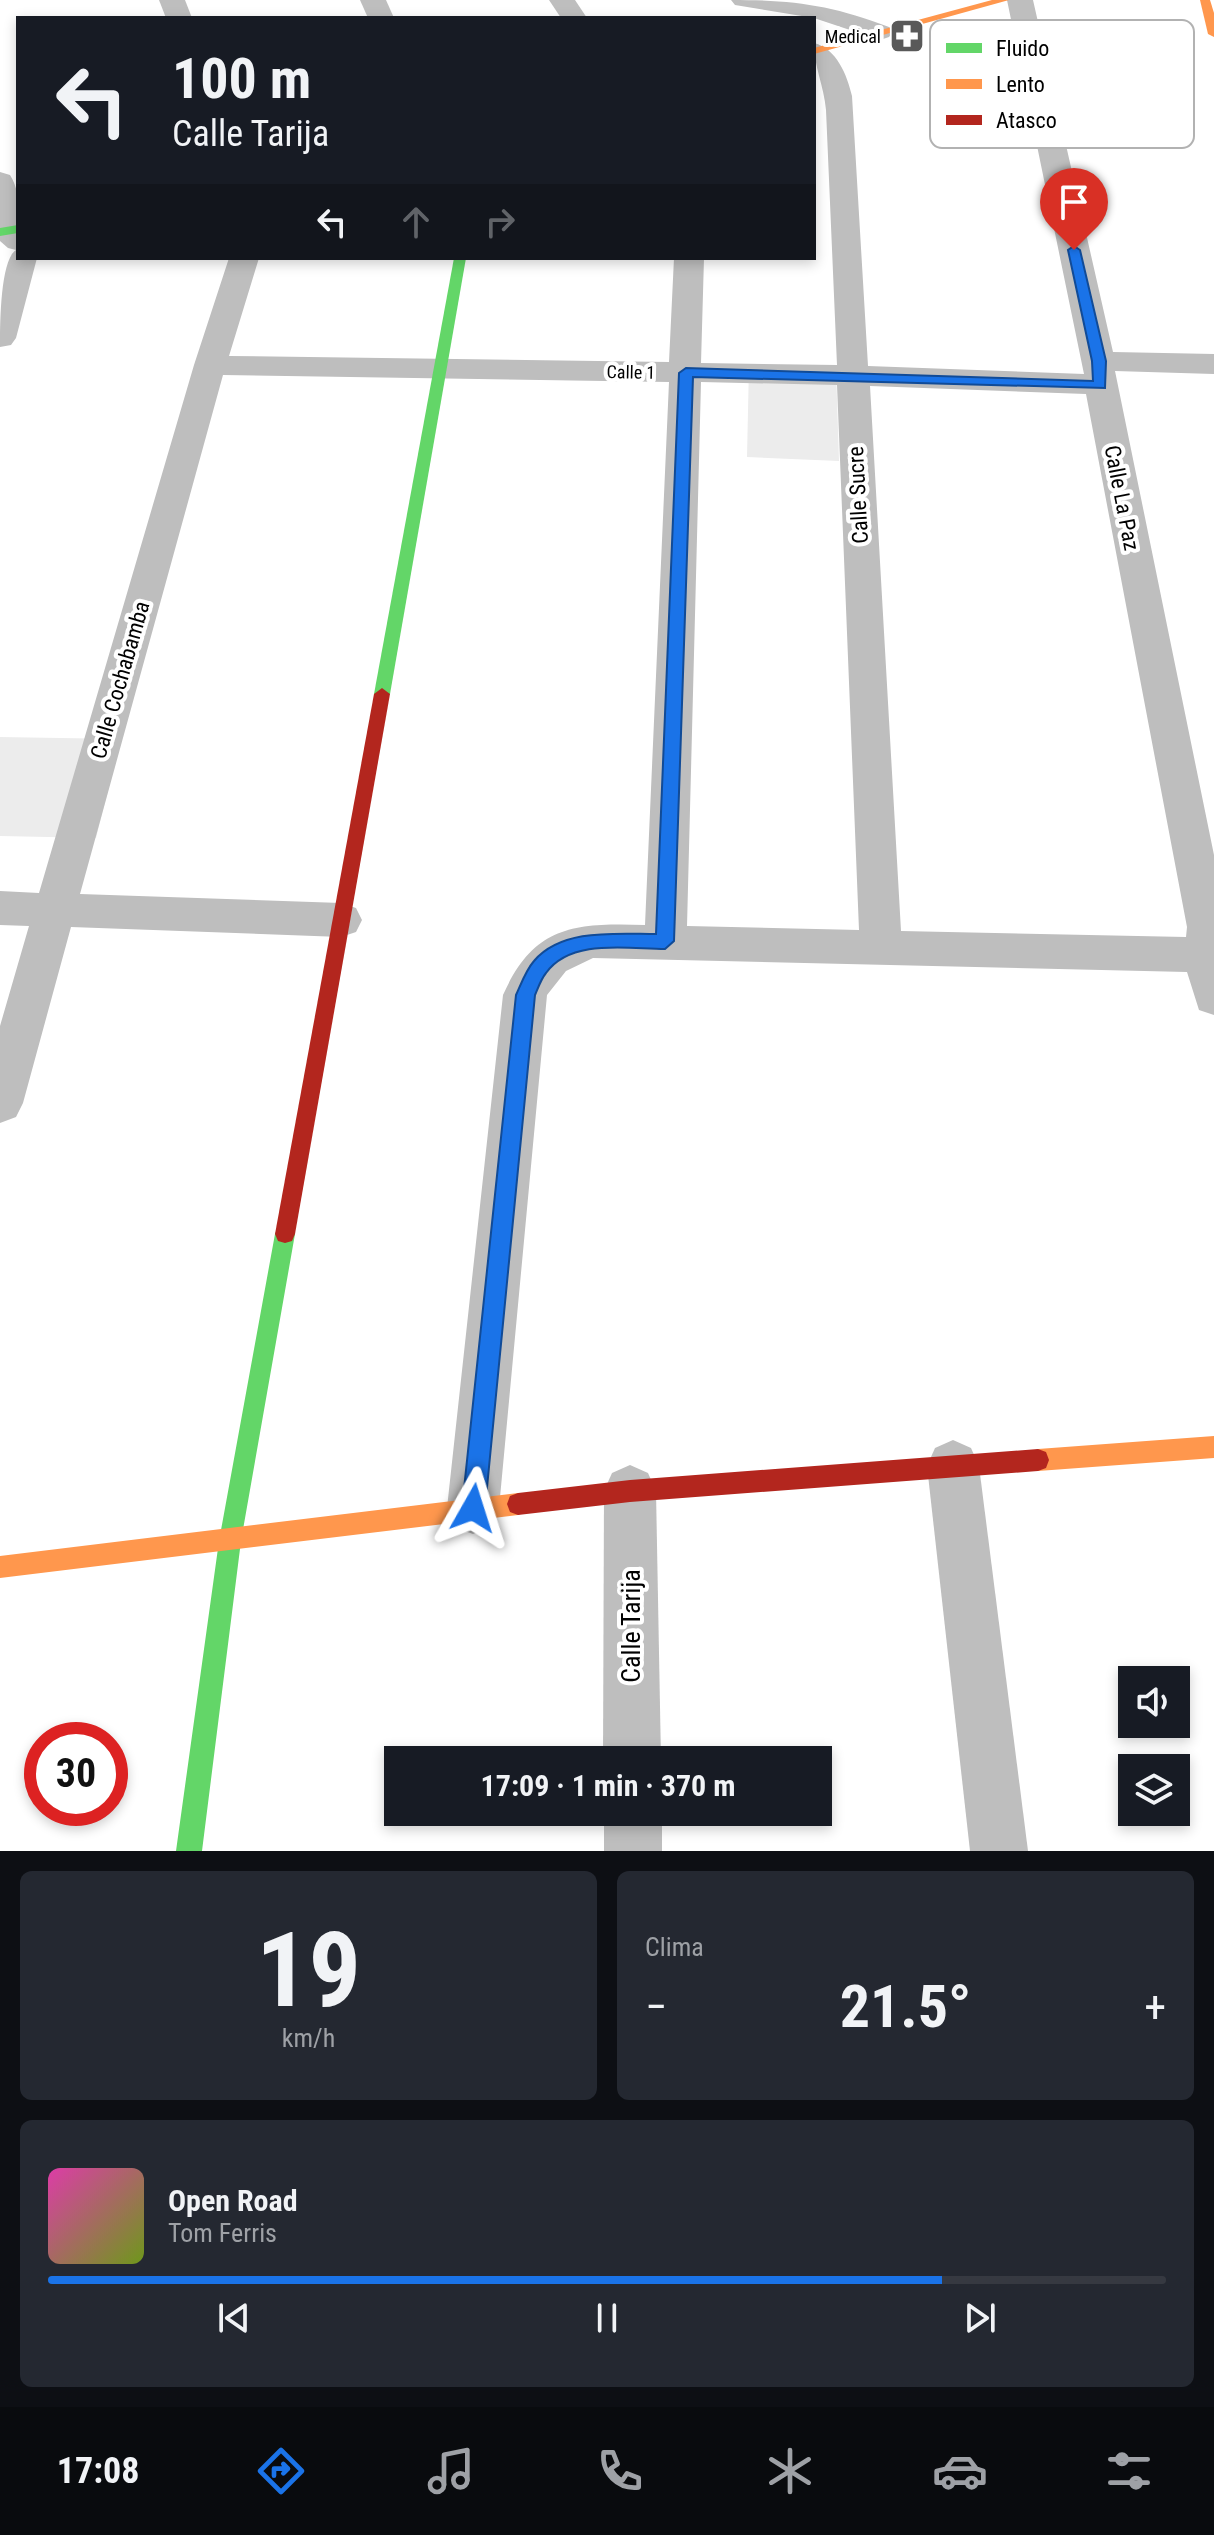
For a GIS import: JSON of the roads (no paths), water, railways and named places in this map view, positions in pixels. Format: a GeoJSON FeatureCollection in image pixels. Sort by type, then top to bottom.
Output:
{"type":"FeatureCollection","features":[{"type":"Feature","properties":{"kind":"street"},"geometry":{"type":"LineString","coordinates":[[744,0],[837,16],[880,32]]}},
{"type":"Feature","properties":{"kind":"street"},"geometry":{"type":"LineString","coordinates":[[816,50],[1004,0]]}},
{"type":"Feature","properties":{"kind":"street","name":"Calle La Paz"},"geometry":{"type":"LineString","coordinates":[[1020,0],[1024,20]]}},
{"type":"Feature","properties":{"kind":"street"},"geometry":{"type":"LineString","coordinates":[[1214,1],[1206,0],[1214,34]]}},
{"type":"Feature","properties":{"kind":"street","name":"Calle Sucre"},"geometry":{"type":"LineString","coordinates":[[816,52],[824,58],[837,81],[881,948]]}},
{"type":"Feature","properties":{"kind":"street","name":"Calle La Paz"},"geometry":{"type":"LineString","coordinates":[[1052,148],[1100,373],[1208,927],[1205,955],[1214,997]]}},
{"type":"Feature","properties":{"kind":"street"},"geometry":{"type":"LineString","coordinates":[[0,181],[11,233]]}},
{"type":"Feature","properties":{"kind":"street"},"geometry":{"type":"LineString","coordinates":[[0,338],[22,260]]}},
{"type":"Feature","properties":{"kind":"street","name":"Calle Cochabamba"},"geometry":{"type":"LineString","coordinates":[[0,1103],[210,365],[243,260]]}},
{"type":"Feature","properties":{"kind":"street"},"geometry":{"type":"LineString","coordinates":[[189,1851],[230,1541],[460,260]]}},
{"type":"Feature","properties":{"kind":"street"},"geometry":{"type":"LineString","coordinates":[[665,941],[689,260]]}},
{"type":"Feature","properties":{"kind":"street","name":"Calle 1"},"geometry":{"type":"LineString","coordinates":[[210,365],[852,375],[1100,373],[1214,364]]}},
{"type":"Feature","properties":{"kind":"street"},"geometry":{"type":"LineString","coordinates":[[0,908],[341,920]]}},
{"type":"Feature","properties":{"kind":"street"},"geometry":{"type":"LineString","coordinates":[[473,1508],[525,995],[541,965],[573,945],[593,941],[1205,955]]}},
{"type":"Feature","properties":{"kind":"street"},"geometry":{"type":"LineString","coordinates":[[0,1567],[630,1491],[1214,1447]]}},
{"type":"Feature","properties":{"kind":"street"},"geometry":{"type":"LineString","coordinates":[[953,1466],[999,1851]]}},
{"type":"Feature","properties":{"kind":"street","name":"Calle Tarija"},"geometry":{"type":"LineString","coordinates":[[630,1491],[632,1746]]}},
{"type":"Feature","properties":{"kind":"street"},"geometry":{"type":"LineString","coordinates":[[633,1826],[633,1851]]}},
{"type":"Feature","properties":{"kind":"place","name":"Medical"},"geometry":{"type":"Point","coordinates":[907,36]}}]}
